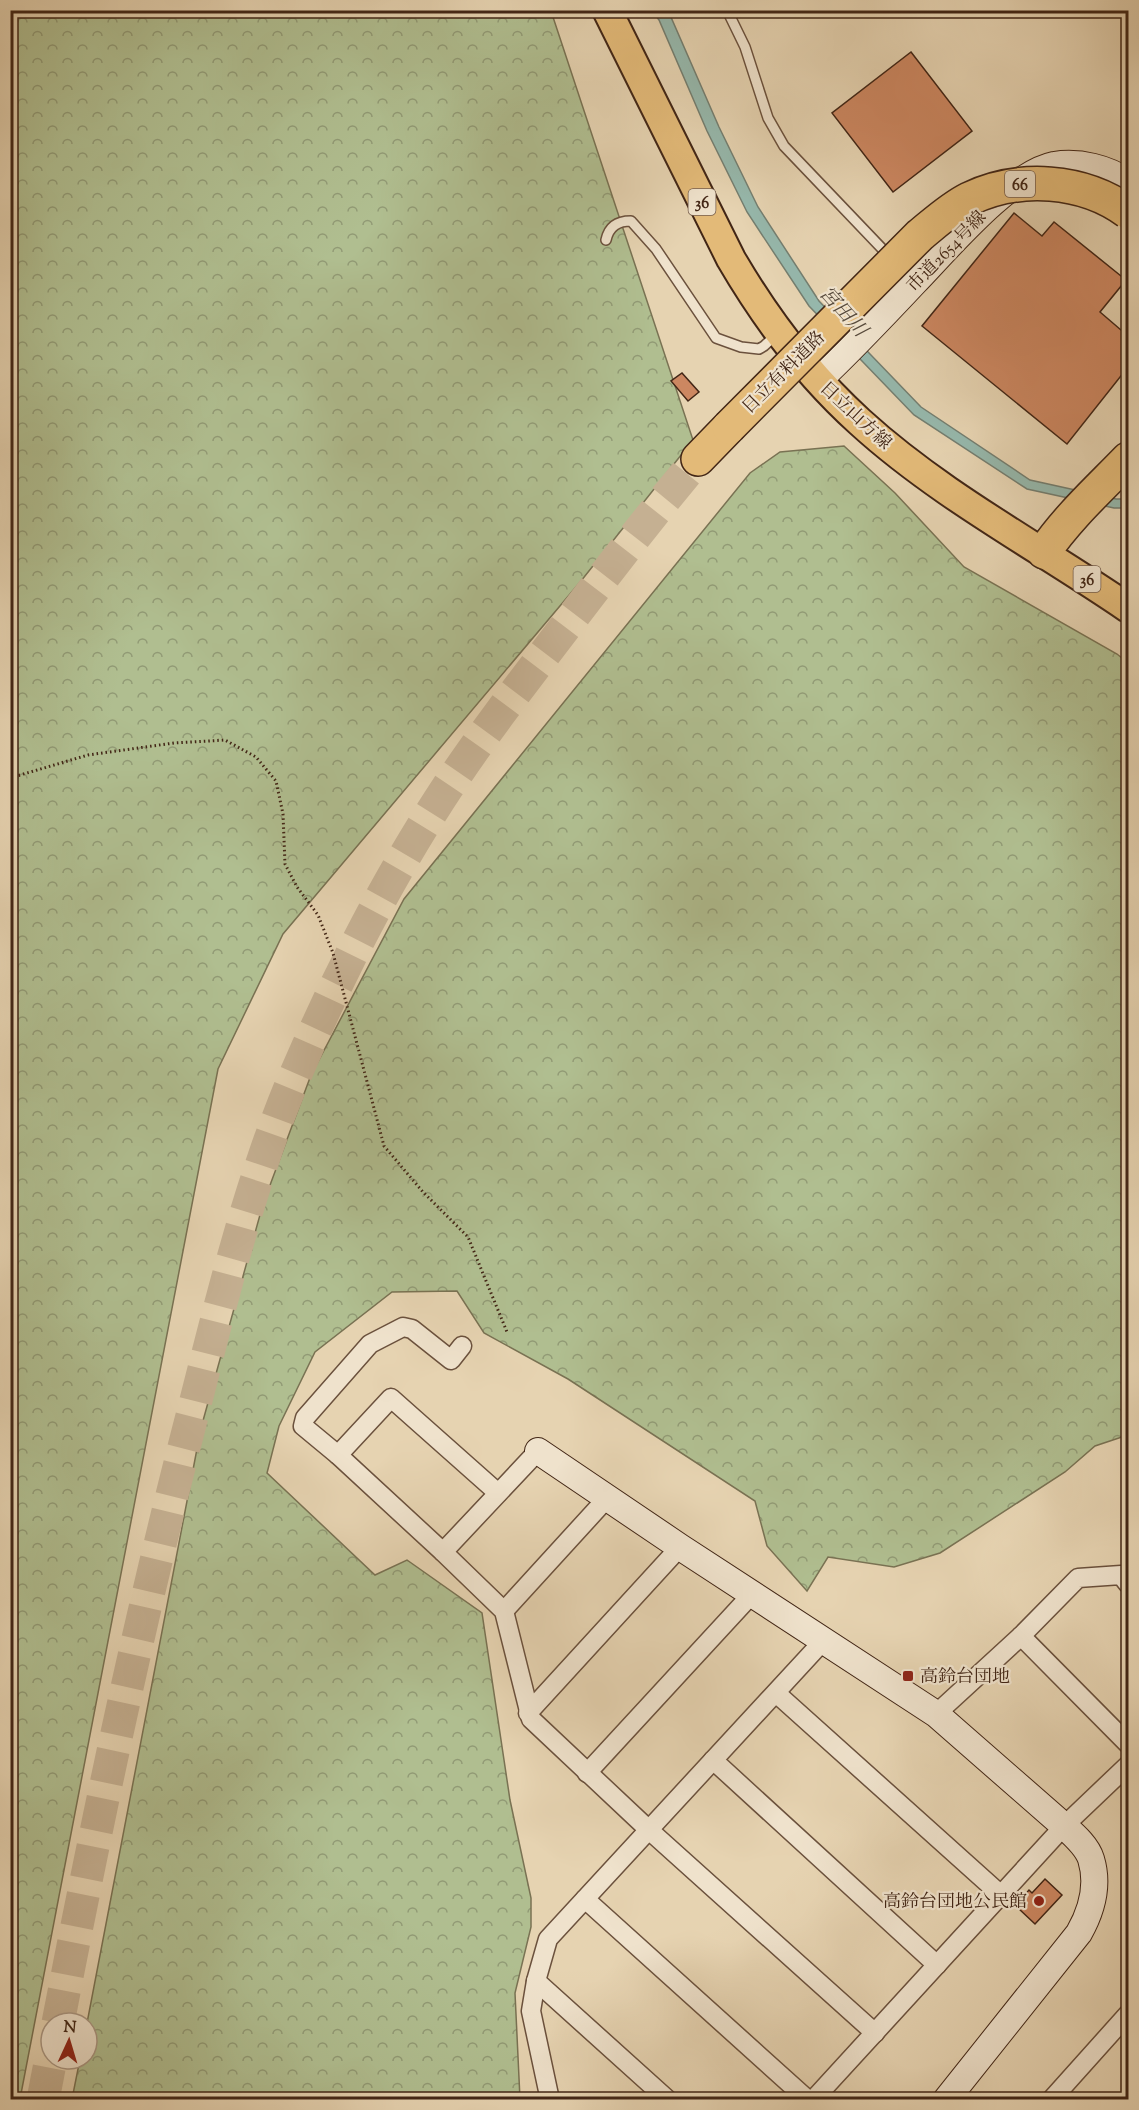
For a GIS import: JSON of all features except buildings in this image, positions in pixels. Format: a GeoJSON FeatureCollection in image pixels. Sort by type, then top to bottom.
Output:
{"type":"FeatureCollection","features":[{"type":"Feature","properties":{"kind":"highway","name":"日立有料道路"},"geometry":{"type":"LineString","coordinates":[[698,459],[920,235],[953,208],[996,189],[1026,184],[1071,186],[1099,196],[1128,212]]}},
{"type":"Feature","properties":{"kind":"highway"},"geometry":{"type":"LineString","coordinates":[[1044,552],[1065,523],[1124,464]]}},
{"type":"Feature","properties":{"kind":"main road","name":"日立山方線"},"geometry":{"type":"LineString","coordinates":[[607,10],[731,259],[748,290],[778,333],[862,424],[904,458],[950,491],[1128,608]]}},
{"type":"Feature","properties":{"kind":"street","name":"市道2654号線"},"geometry":{"type":"LineString","coordinates":[[819,380],[874,324],[907,276],[992,203],[1030,175],[1053,165],[1075,164],[1099,168],[1128,182]]}},
{"type":"Feature","properties":{"kind":"street"},"geometry":{"type":"LineString","coordinates":[[462,1346],[451,1360],[412,1329],[403,1327],[370,1344],[305,1418],[303,1426],[339,1455],[504,1611],[531,1719],[587,1773],[874,2033]]}},
{"type":"Feature","properties":{"kind":"street"},"geometry":{"type":"LineString","coordinates":[[339,1455],[391,1398],[498,1492]]}},
{"type":"Feature","properties":{"kind":"street"},"geometry":{"type":"LineString","coordinates":[[443,1552],[538,1451],[936,1714],[1080,1841],[1091,1858],[1094,1897],[1089,1915],[1080,1933],[946,2100]]}},
{"type":"Feature","properties":{"kind":"street"},"geometry":{"type":"LineString","coordinates":[[504,1611],[608,1497]]}},
{"type":"Feature","properties":{"kind":"street"},"geometry":{"type":"LineString","coordinates":[[528,1713],[680,1546]]}},
{"type":"Feature","properties":{"kind":"street"},"geometry":{"type":"LineString","coordinates":[[936,1714],[1021,1636],[1078,1578],[1121,1575],[1128,1584]]}},
{"type":"Feature","properties":{"kind":"street"},"geometry":{"type":"LineString","coordinates":[[587,1773],[753,1593]]}},
{"type":"Feature","properties":{"kind":"street"},"geometry":{"type":"LineString","coordinates":[[1021,1636],[1128,1744]]}},
{"type":"Feature","properties":{"kind":"street"},"geometry":{"type":"LineString","coordinates":[[550,2100],[531,2011],[536,1981],[548,1939],[824,1640]]}},
{"type":"Feature","properties":{"kind":"street"},"geometry":{"type":"LineString","coordinates":[[776,1693],[1001,1895]]}},
{"type":"Feature","properties":{"kind":"street"},"geometry":{"type":"LineString","coordinates":[[713,1760],[937,1965]]}},
{"type":"Feature","properties":{"kind":"street"},"geometry":{"type":"LineString","coordinates":[[813,2100],[1064,1826],[1128,1765]]}},
{"type":"Feature","properties":{"kind":"street"},"geometry":{"type":"LineString","coordinates":[[585,1899],[808,2100]]}},
{"type":"Feature","properties":{"kind":"street"},"geometry":{"type":"LineString","coordinates":[[536,1981],[668,2100]]}},
{"type":"Feature","properties":{"kind":"street"},"geometry":{"type":"LineString","coordinates":[[1051,2100],[1128,2014]]}},
{"type":"Feature","properties":{"kind":"lane"},"geometry":{"type":"LineString","coordinates":[[727,10],[746,47],[768,118],[784,146],[907,276]]}},
{"type":"Feature","properties":{"kind":"lane"},"geometry":{"type":"LineString","coordinates":[[606,240],[611,228],[618,223],[631,222],[636,225],[656,249],[716,338],[741,347],[759,349],[778,333]]}},
{"type":"Feature","properties":{"kind":"path"},"geometry":{"type":"LineString","coordinates":[[10,778],[88,755],[174,743],[225,740],[256,757],[276,781],[283,814],[285,864],[297,887],[318,915],[333,953],[384,1146],[423,1192],[468,1237],[507,1332]]}},
{"type":"Feature","properties":{"kind":"green space"},"geometry":{"type":"Polygon","coordinates":[[[11,11],[551,11],[693,440],[581,581],[283,934],[218,1069],[20,2099],[11,2100],[11,11]]]}},
{"type":"Feature","properties":{"kind":"green space"},"geometry":{"type":"Polygon","coordinates":[[[844,446],[895,493],[964,567],[1117,654],[1128,663],[1128,1435],[1095,1446],[1065,1472],[940,1553],[894,1567],[828,1557],[807,1591],[767,1546],[755,1501],[568,1379],[484,1333],[457,1291],[392,1292],[315,1352],[279,1426],[267,1473],[375,1575],[407,1560],[482,1613],[510,1800],[531,1898],[531,1927],[515,1993],[520,2099],[72,2099],[78,2071],[99,2071],[99,2011],[89,2011],[201,1428],[263,1204],[311,1075],[404,899],[750,473],[780,452],[844,446]]]}},
{"type":"Feature","properties":{"kind":"water"},"geometry":{"type":"Polygon","coordinates":[[[652,11],[667,11],[670,15],[719,127],[758,207],[819,301],[921,407],[1030,480],[1116,499],[1128,499],[1128,508],[1114,508],[1027,489],[914,415],[809,306],[747,212],[707,131],[659,20],[652,11]]]}},
{"type":"Feature","properties":{"kind":"tunnel"},"geometry":{"type":"LineString","coordinates":[[60,2011],[120,1719],[173,1491],[249,1203],[294,1078],[364,930],[425,822],[447,788],[562,631],[698,459]]}},
{"type":"Feature","properties":{"kind":"tunnel"},"geometry":{"type":"LineString","coordinates":[[43,2100],[49,2071]]}},
{"type":"Feature","properties":{"kind":"place","name":"高鈴台団地"},"geometry":{"type":"Point","coordinates":[908,1676]}},
{"type":"Feature","properties":{"kind":"place","name":"高鈴台団地公民館"},"geometry":{"type":"Point","coordinates":[1039,1901]}},
{"type":"Feature","properties":{"kind":"water label","name":"宮田川"},"geometry":{"type":"Point","coordinates":[844,311]}}]}
